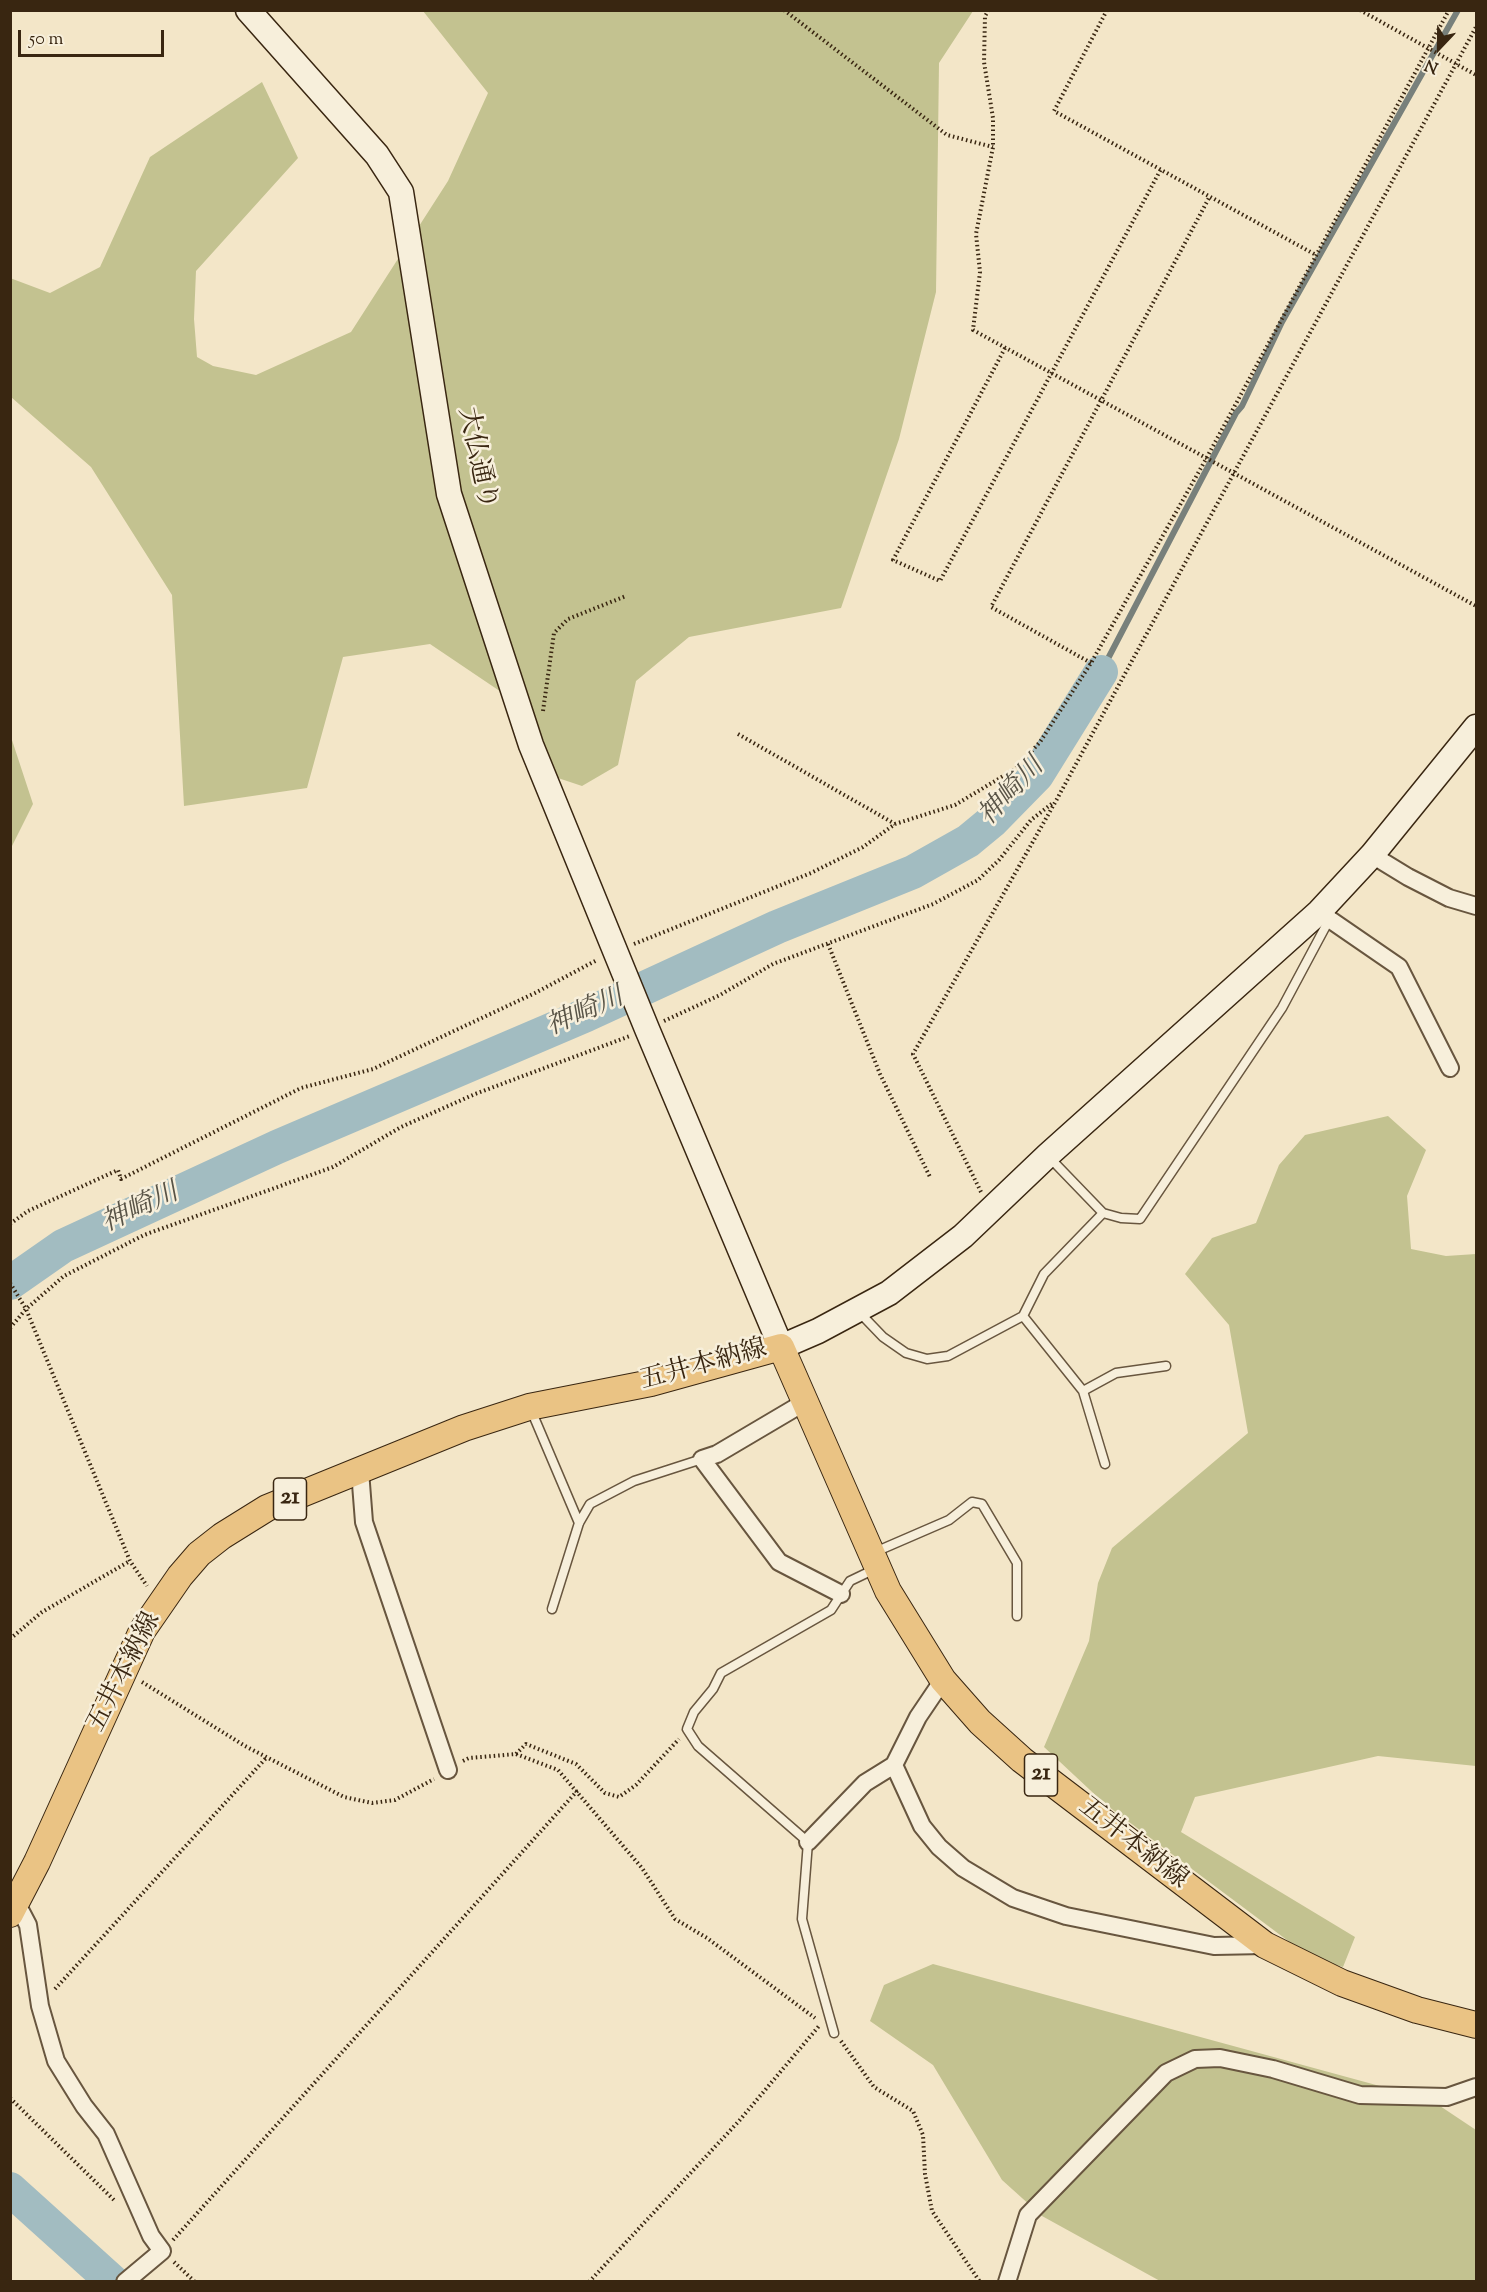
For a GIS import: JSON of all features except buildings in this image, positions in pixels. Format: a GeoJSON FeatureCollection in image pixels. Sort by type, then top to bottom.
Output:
{"type":"FeatureCollection","features":[{"type":"Feature","properties":{"kind":"main road","name":"五井本納線"},"geometry":{"type":"LineString","coordinates":[[14,1909],[142,1631],[193,1561],[222,1536],[267,1508],[464,1428],[529,1407],[651,1383],[781,1347],[888,1591],[943,1680],[980,1722],[1022,1760],[1265,1945],[1342,1983],[1417,2010],[1476,2025]]}},
{"type":"Feature","properties":{"kind":"street","name":"大仏通り"},"geometry":{"type":"LineString","coordinates":[[248,10],[377,155],[401,192],[449,494],[531,745],[646,1029],[781,1347]]}},
{"type":"Feature","properties":{"kind":"street"},"geometry":{"type":"LineString","coordinates":[[781,1347],[818,1331],[889,1293],[923,1269],[990,1211],[1048,1155],[1324,916],[1476,727]]}},
{"type":"Feature","properties":{"kind":"street"},"geometry":{"type":"LineString","coordinates":[[1372,855],[1408,878],[1449,898],[1476,906]]}},
{"type":"Feature","properties":{"kind":"street"},"geometry":{"type":"LineString","coordinates":[[1324,916],[1399,967],[1450,1068]]}},
{"type":"Feature","properties":{"kind":"street"},"geometry":{"type":"LineString","coordinates":[[805,1402],[717,1454],[702,1459],[779,1562],[841,1594]]}},
{"type":"Feature","properties":{"kind":"street"},"geometry":{"type":"LineString","coordinates":[[360,1471],[364,1522],[448,1770]]}},
{"type":"Feature","properties":{"kind":"street"},"geometry":{"type":"LineString","coordinates":[[808,1842],[865,1783],[894,1765],[918,1717],[943,1680]]}},
{"type":"Feature","properties":{"kind":"street"},"geometry":{"type":"LineString","coordinates":[[894,1765],[922,1826],[939,1847],[982,1881],[1013,1899],[1066,1916],[1214,1946],[1265,1945]]}},
{"type":"Feature","properties":{"kind":"street"},"geometry":{"type":"LineString","coordinates":[[14,1909],[28,1925],[40,2006],[56,2061],[84,2106],[106,2134],[151,2236],[156,2255],[125,2282]]}},
{"type":"Feature","properties":{"kind":"street"},"geometry":{"type":"LineString","coordinates":[[1007,2282],[1028,2215],[1166,2073],[1195,2059],[1220,2058],[1273,2069],[1360,2095],[1447,2097],[1476,2086]]}},
{"type":"Feature","properties":{"kind":"lane"},"geometry":{"type":"LineString","coordinates":[[1048,1155],[1103,1213],[1121,1218],[1140,1219],[1157,1197],[1282,1008],[1324,916]]}},
{"type":"Feature","properties":{"kind":"lane"},"geometry":{"type":"LineString","coordinates":[[857,1310],[883,1337],[906,1353],[927,1359],[948,1356],[966,1349],[1023,1316],[1044,1274],[1103,1213]]}},
{"type":"Feature","properties":{"kind":"lane"},"geometry":{"type":"LineString","coordinates":[[1023,1316],[1083,1391],[1105,1464]]}},
{"type":"Feature","properties":{"kind":"lane"},"geometry":{"type":"LineString","coordinates":[[1083,1391],[1116,1373],[1166,1366]]}},
{"type":"Feature","properties":{"kind":"lane"},"geometry":{"type":"LineString","coordinates":[[529,1407],[579,1523]]}},
{"type":"Feature","properties":{"kind":"lane"},"geometry":{"type":"LineString","coordinates":[[552,1609],[579,1523],[590,1504],[634,1481],[702,1459]]}},
{"type":"Feature","properties":{"kind":"lane"},"geometry":{"type":"LineString","coordinates":[[834,2033],[802,1919],[808,1842],[698,1746],[687,1729],[694,1712],[713,1689],[721,1673],[831,1610],[850,1581],[875,1560],[949,1520],[972,1502],[982,1504],[1017,1563],[1017,1616]]}},
{"type":"Feature","properties":{"kind":"path"},"geometry":{"type":"LineString","coordinates":[[784,10],[947,135],[993,147]]}},
{"type":"Feature","properties":{"kind":"path"},"geometry":{"type":"LineString","coordinates":[[989,10],[985,16],[984,62],[993,118],[993,147],[976,234],[980,272],[973,330],[1476,606]]}},
{"type":"Feature","properties":{"kind":"path"},"geometry":{"type":"LineString","coordinates":[[1107,10],[1054,111],[1316,255]]}},
{"type":"Feature","properties":{"kind":"path"},"geometry":{"type":"LineString","coordinates":[[1360,10],[1476,75]]}},
{"type":"Feature","properties":{"kind":"path"},"geometry":{"type":"LineString","coordinates":[[10,1224],[28,1211],[118,1170],[121,1179],[301,1088],[373,1069],[535,993],[614,951],[709,916],[810,873],[863,847],[895,824],[955,805],[1015,769],[1040,742],[1091,663],[1206,459],[1449,10]]}},
{"type":"Feature","properties":{"kind":"path"},"geometry":{"type":"LineString","coordinates":[[990,1211],[913,1054],[1057,799],[1476,27]]}},
{"type":"Feature","properties":{"kind":"path"},"geometry":{"type":"LineString","coordinates":[[1005,348],[893,560],[940,581],[1161,169]]}},
{"type":"Feature","properties":{"kind":"path"},"geometry":{"type":"LineString","coordinates":[[1091,663],[991,607],[1210,196]]}},
{"type":"Feature","properties":{"kind":"path"},"geometry":{"type":"LineString","coordinates":[[531,745],[540,727],[554,633],[568,619],[626,596]]}},
{"type":"Feature","properties":{"kind":"path"},"geometry":{"type":"LineString","coordinates":[[738,734],[895,824]]}},
{"type":"Feature","properties":{"kind":"path"},"geometry":{"type":"LineString","coordinates":[[10,1328],[26,1309],[64,1276],[144,1235],[333,1167],[401,1127],[476,1094],[646,1029],[720,995],[773,964],[933,904],[978,880],[999,860],[1031,820],[1057,799]]}},
{"type":"Feature","properties":{"kind":"path"},"geometry":{"type":"LineString","coordinates":[[828,944],[880,1074],[930,1177]]}},
{"type":"Feature","properties":{"kind":"path"},"geometry":{"type":"LineString","coordinates":[[10,1283],[26,1309],[130,1561],[143,1582],[162,1602]]}},
{"type":"Feature","properties":{"kind":"path"},"geometry":{"type":"LineString","coordinates":[[10,1639],[42,1612],[130,1561]]}},
{"type":"Feature","properties":{"kind":"path"},"geometry":{"type":"LineString","coordinates":[[124,1668],[267,1757],[344,1797],[372,1803],[395,1800],[469,1758],[516,1754],[558,1770],[578,1790],[642,1868],[675,1919],[707,1938],[822,2023],[834,2033],[874,2087],[913,2111],[923,2135],[925,2174],[932,2211],[980,2282]]}},
{"type":"Feature","properties":{"kind":"path"},"geometry":{"type":"LineString","coordinates":[[516,1754],[526,1744],[576,1764],[605,1792],[619,1797],[636,1785],[687,1729]]}},
{"type":"Feature","properties":{"kind":"path"},"geometry":{"type":"LineString","coordinates":[[40,2006],[267,1757]]}},
{"type":"Feature","properties":{"kind":"path"},"geometry":{"type":"LineString","coordinates":[[195,2282],[156,2255],[578,1790]]}},
{"type":"Feature","properties":{"kind":"path"},"geometry":{"type":"LineString","coordinates":[[588,2282],[739,2121],[822,2023]]}},
{"type":"Feature","properties":{"kind":"path"},"geometry":{"type":"LineString","coordinates":[[10,2098],[118,2204]]}},
{"type":"Feature","properties":{"kind":"shaded area"},"geometry":{"type":"Polygon","coordinates":[[[423,11],[973,11],[939,63],[936,292],[899,439],[841,608],[689,637],[636,681],[618,765],[582,786],[549,775],[516,702],[430,644],[343,657],[307,788],[184,806],[172,595],[91,467],[11,397],[10,278],[50,293],[100,267],[150,157],[262,82],[298,158],[196,271],[194,319],[197,357],[213,366],[256,375],[351,332],[448,181],[488,93],[423,11]]]}},
{"type":"Feature","properties":{"kind":"shaded area"},"geometry":{"type":"Polygon","coordinates":[[[10,734],[33,804],[11,848],[10,848],[10,734]]]}},
{"type":"Feature","properties":{"kind":"shaded area"},"geometry":{"type":"Polygon","coordinates":[[[1388,1116],[1426,1150],[1407,1196],[1411,1249],[1446,1256],[1476,1254],[1476,1766],[1378,1756],[1195,1797],[1181,1832],[1355,1937],[1343,1967],[1311,1958],[1105,1804],[1044,1747],[1089,1641],[1098,1583],[1112,1548],[1248,1433],[1229,1325],[1185,1274],[1212,1238],[1256,1223],[1279,1165],[1305,1135],[1388,1116]]]}},
{"type":"Feature","properties":{"kind":"shaded area"},"geometry":{"type":"Polygon","coordinates":[[[933,1964],[1431,2100],[1476,2130],[1476,2281],[1160,2281],[1042,2216],[1002,2180],[933,2065],[870,2021],[884,1985],[933,1964]]]}},
{"type":"Feature","properties":{"kind":"waterway"},"geometry":{"type":"LineString","coordinates":[[1101,672],[1236,413],[1242,406],[1282,322],[1458,10]]}},
{"type":"Feature","properties":{"kind":"waterway","name":"神崎川"},"geometry":{"type":"LineString","coordinates":[[10,1283],[63,1246],[277,1147],[586,1015],[777,927],[913,872],[968,841],[991,822],[1037,775],[1101,672]]}},
{"type":"Feature","properties":{"kind":"waterway","name":"神崎川"},"geometry":{"type":"LineString","coordinates":[[10,2189],[113,2282]]}}]}
